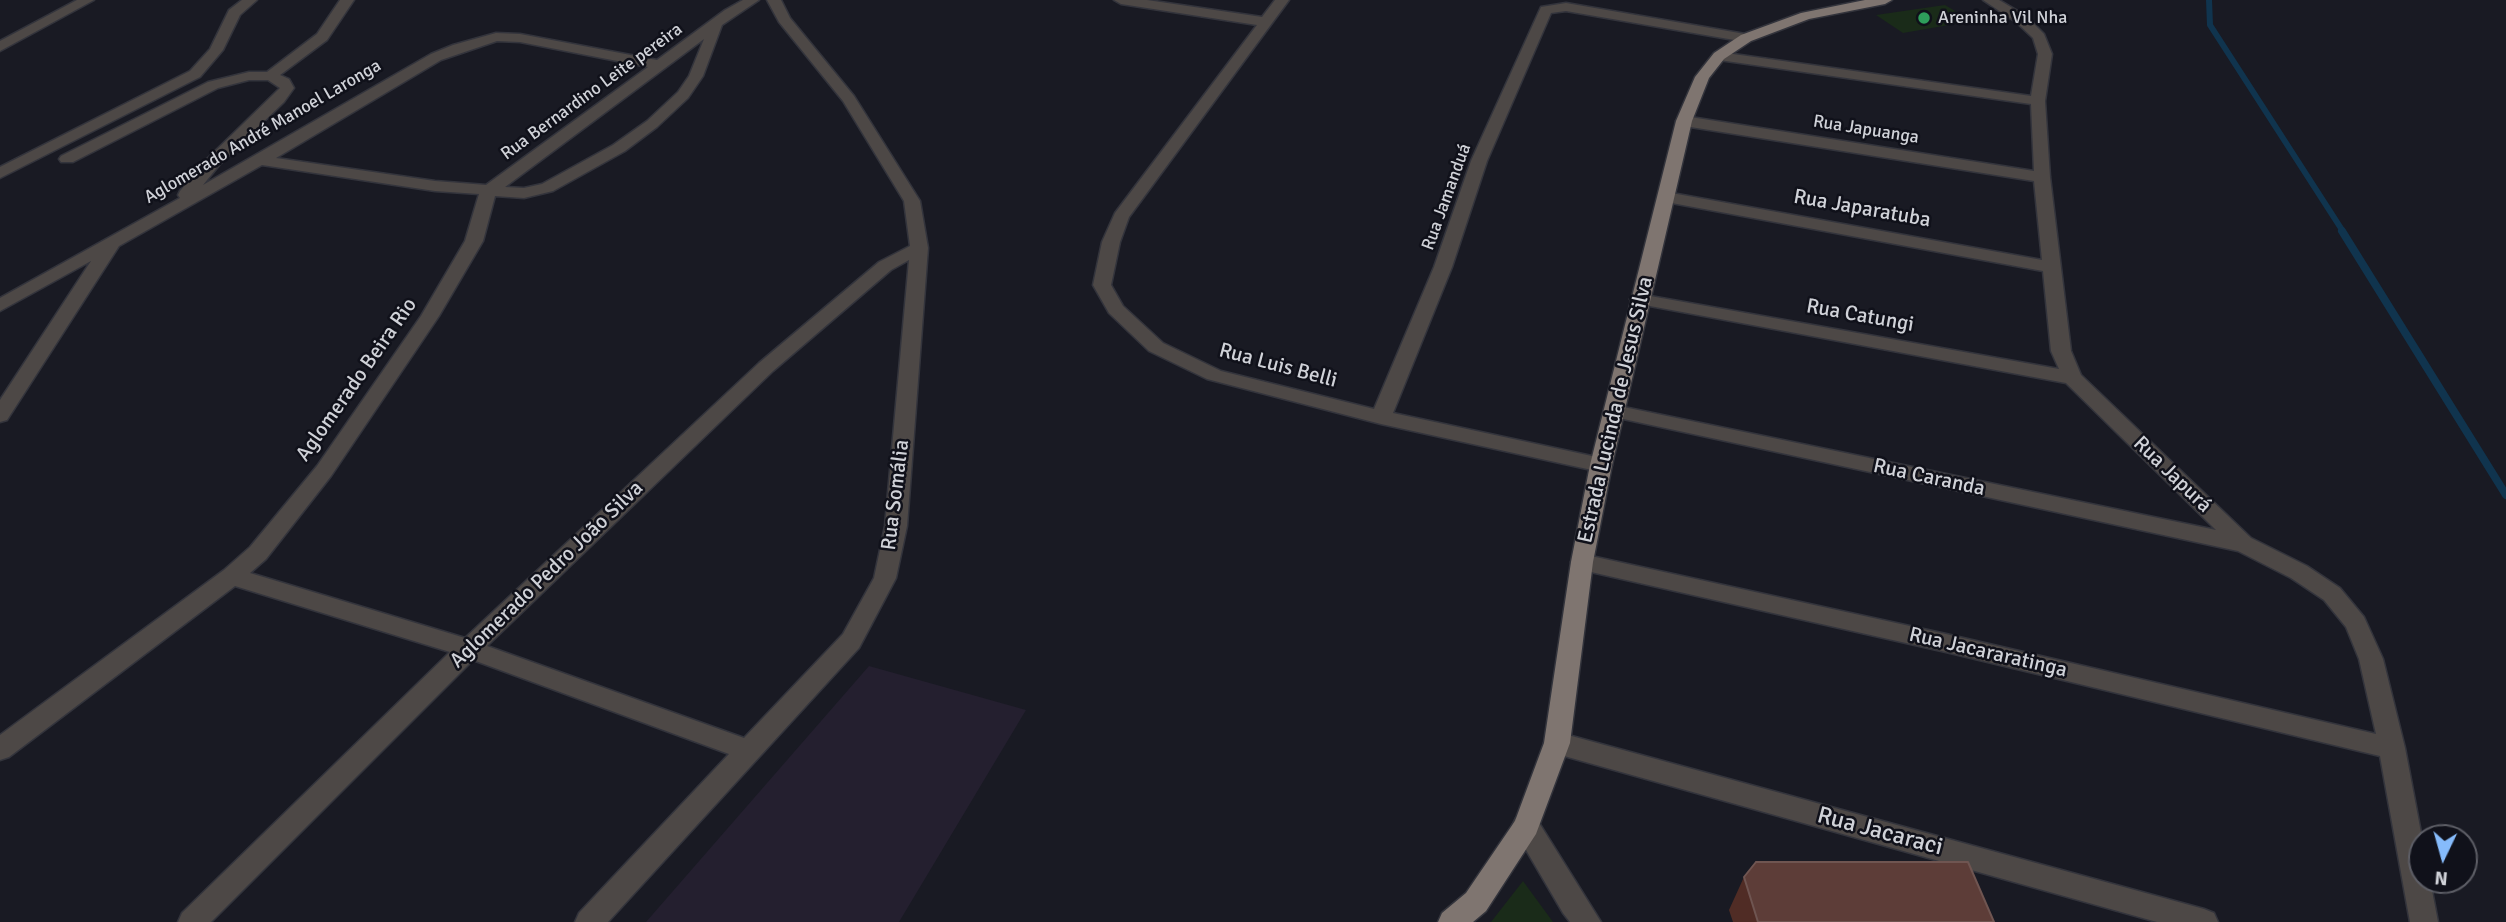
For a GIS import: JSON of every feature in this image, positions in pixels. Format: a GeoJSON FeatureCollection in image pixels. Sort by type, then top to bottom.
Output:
{"type":"FeatureCollection","features":[{"type":"Feature","properties":{"kind":"main road","name":"Estrada Lucinda de Jesus Silva"},"geometry":{"type":"LineString","coordinates":[[1452,922],[1476,902],[1526,826],[1557,743],[1582,562],[1601,464],[1684,121],[1702,77],[1719,56],[1746,38],[1806,16],[1885,0]]}},
{"type":"Feature","properties":{"kind":"street"},"geometry":{"type":"LineString","coordinates":[[0,47],[87,0]]}},
{"type":"Feature","properties":{"kind":"street"},"geometry":{"type":"LineString","coordinates":[[0,173],[195,74],[216,50],[234,13],[250,0]]}},
{"type":"Feature","properties":{"kind":"street"},"geometry":{"type":"LineString","coordinates":[[270,76],[322,37],[347,0]]}},
{"type":"Feature","properties":{"kind":"street","name":"Rua Bernardino Leite pereira"},"geometry":{"type":"LineString","coordinates":[[488,191],[663,65],[730,13],[752,0]]}},
{"type":"Feature","properties":{"kind":"street","name":"Rua Somália"},"geometry":{"type":"LineString","coordinates":[[589,922],[851,641],[885,578],[896,526],[919,248],[912,201],[849,99],[791,28],[774,0]]}},
{"type":"Feature","properties":{"kind":"street"},"geometry":{"type":"LineString","coordinates":[[1121,0],[1265,22]]}},
{"type":"Feature","properties":{"kind":"street","name":"Rua Luis Belli"},"geometry":{"type":"LineString","coordinates":[[1282,0],[1121,217],[1111,242],[1102,285],[1116,309],[1156,347],[1214,374],[1381,417],[1601,464]]}},
{"type":"Feature","properties":{"kind":"street","name":"Rua Japurá"},"geometry":{"type":"LineString","coordinates":[[1990,0],[2021,19],[2039,37],[2045,54],[2038,101],[2042,177],[2061,351],[2072,378],[2243,544],[2299,572],[2332,594],[2356,623],[2371,659],[2392,748],[2424,922]]}},
{"type":"Feature","properties":{"kind":"street","name":"Rua Jamanduá"},"geometry":{"type":"LineString","coordinates":[[1381,417],[1443,267],[1479,161],[1546,10],[1566,7],[1746,38]]}},
{"type":"Feature","properties":{"kind":"street"},"geometry":{"type":"LineString","coordinates":[[260,160],[435,186],[524,193],[547,188],[619,148],[683,95],[696,76],[716,26]]}},
{"type":"Feature","properties":{"kind":"street","name":"Aglomerado André Manoel Laronga"},"geometry":{"type":"LineString","coordinates":[[0,305],[260,160],[436,57],[477,41],[496,37],[520,38],[663,65]]}},
{"type":"Feature","properties":{"kind":"street"},"geometry":{"type":"LineString","coordinates":[[1719,56],[2038,101]]}},
{"type":"Feature","properties":{"kind":"street"},"geometry":{"type":"LineString","coordinates":[[67,159],[213,85],[240,77],[270,76],[284,82],[287,88],[214,161],[177,204]]}},
{"type":"Feature","properties":{"kind":"street","name":"Rua Japuanga"},"geometry":{"type":"LineString","coordinates":[[1684,121],[2042,177]]}},
{"type":"Feature","properties":{"kind":"street","name":"Aglomerado Beira Rio"},"geometry":{"type":"LineString","coordinates":[[0,749],[232,576],[258,553],[324,471],[430,316],[474,241],[488,191]]}},
{"type":"Feature","properties":{"kind":"street","name":"Rua Japaratuba"},"geometry":{"type":"LineString","coordinates":[[1666,198],[2050,267]]}},
{"type":"Feature","properties":{"kind":"street"},"geometry":{"type":"LineString","coordinates":[[0,415],[111,244]]}},
{"type":"Feature","properties":{"kind":"street","name":"Aglomerado Pedro João Silva"},"geometry":{"type":"LineString","coordinates":[[192,922],[469,649],[766,367],[885,266],[919,248]]}},
{"type":"Feature","properties":{"kind":"street","name":"Rua Catungi"},"geometry":{"type":"LineString","coordinates":[[1639,299],[2072,378]]}},
{"type":"Feature","properties":{"kind":"street","name":"Rua Caranda"},"geometry":{"type":"LineString","coordinates":[[1614,411],[2243,544]]}},
{"type":"Feature","properties":{"kind":"street","name":"Rua Jacararatinga"},"geometry":{"type":"LineString","coordinates":[[1582,562],[1946,643],[2392,748]]}},
{"type":"Feature","properties":{"kind":"street"},"geometry":{"type":"LineString","coordinates":[[232,576],[469,649],[749,751]]}},
{"type":"Feature","properties":{"kind":"street","name":"Rua Jacaraci"},"geometry":{"type":"LineString","coordinates":[[1557,743],[2204,922]]}},
{"type":"Feature","properties":{"kind":"street"},"geometry":{"type":"LineString","coordinates":[[1526,826],[1573,904],[1587,922]]}},
{"type":"Feature","properties":{"kind":"shaded area"},"geometry":{"type":"Polygon","coordinates":[[[869,666],[1026,710],[899,922],[646,922],[869,666]]]}},
{"type":"Feature","properties":{"kind":"green space","name":"Areninha Vil Nha"},"geometry":{"type":"Polygon","coordinates":[[[1945,5],[1972,21],[1903,33],[1876,15],[1945,5]]]}},
{"type":"Feature","properties":{"kind":"green space"},"geometry":{"type":"Polygon","coordinates":[[[1523,881],[1553,922],[1491,922],[1523,881]]]}},
{"type":"Feature","properties":{"kind":"building"},"geometry":{"type":"Polygon","coordinates":[[[1756,862],[1968,862],[1994,922],[1758,922],[1744,877],[1756,862]]]}},
{"type":"Feature","properties":{"kind":"waterway"},"geometry":{"type":"LineString","coordinates":[[2209,0],[2210,25],[2344,233]]}},
{"type":"Feature","properties":{"kind":"waterway"},"geometry":{"type":"LineString","coordinates":[[2342,231],[2506,495]]}},
{"type":"Feature","properties":{"kind":"place","name":"Areninha Vil Nha"},"geometry":{"type":"Point","coordinates":[1924,18]}}]}
